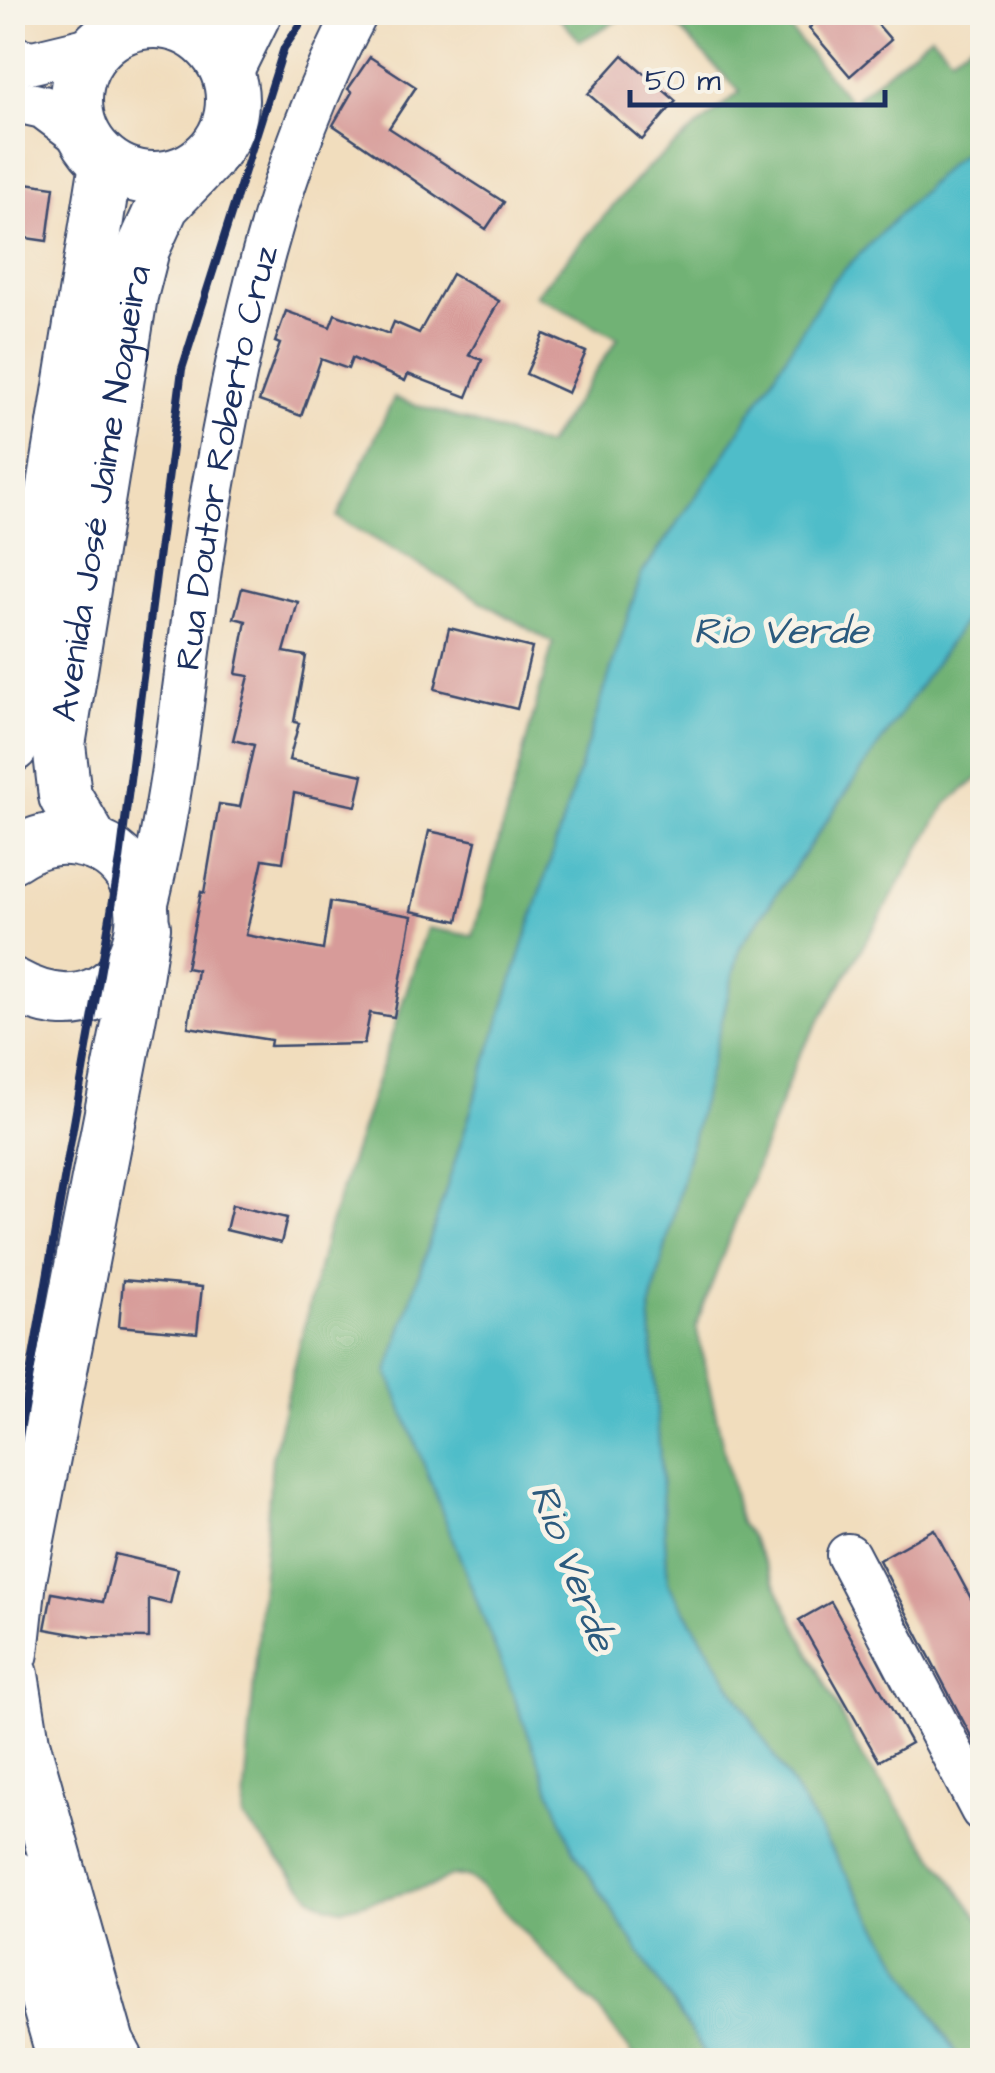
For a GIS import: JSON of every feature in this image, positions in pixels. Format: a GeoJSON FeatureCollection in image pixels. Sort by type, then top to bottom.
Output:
{"type":"FeatureCollection","features":[{"type":"Feature","properties":{"kind":"main road"},"geometry":{"type":"LineString","coordinates":[[162,21],[213,36],[232,92],[227,129],[206,158],[175,176],[139,178],[94,150],[75,90],[117,28],[162,21]]}},
{"type":"Feature","properties":{"kind":"main road","name":"Avenida José Jaime Nogueira"},"geometry":{"type":"LineString","coordinates":[[12,746],[94,150]]}},
{"type":"Feature","properties":{"kind":"main road","name":"Avenida José Jaime Nogueira"},"geometry":{"type":"LineString","coordinates":[[144,923],[140,891],[120,860],[92,842],[65,796],[59,745],[131,296],[143,249],[164,205],[206,158]]}},
{"type":"Feature","properties":{"kind":"main road"},"geometry":{"type":"LineString","coordinates":[[12,856],[28,845],[60,837],[92,842]]}},
{"type":"Feature","properties":{"kind":"main road"},"geometry":{"type":"LineString","coordinates":[[12,984],[36,997],[67,1002],[97,994],[120,978],[137,955],[144,923]]}},
{"type":"Feature","properties":{"kind":"main road","name":"Rua Doutor Roberto Cruz"},"geometry":{"type":"LineString","coordinates":[[12,1653],[20,1580],[132,1010],[144,923]]}},
{"type":"Feature","properties":{"kind":"main road"},"geometry":{"type":"LineString","coordinates":[[12,1675],[23,1743],[108,2043],[118,2060]]}},
{"type":"Feature","properties":{"kind":"main road"},"geometry":{"type":"LineString","coordinates":[[12,1876],[64,2060]]}},
{"type":"Feature","properties":{"kind":"street"},"geometry":{"type":"LineString","coordinates":[[213,36],[261,12]]}},
{"type":"Feature","properties":{"kind":"street","name":"Rua Doutor Roberto Cruz"},"geometry":{"type":"LineString","coordinates":[[144,923],[170,796],[210,506],[265,240],[307,123],[357,12]]}},
{"type":"Feature","properties":{"kind":"street"},"geometry":{"type":"LineString","coordinates":[[12,58],[32,62],[117,28]]}},
{"type":"Feature","properties":{"kind":"street"},"geometry":{"type":"LineString","coordinates":[[12,100],[43,107],[94,150]]}},
{"type":"Feature","properties":{"kind":"street"},"geometry":{"type":"LineString","coordinates":[[848,1555],[982,1810]]}},
{"type":"Feature","properties":{"kind":"green space"},"geometry":{"type":"Polygon","coordinates":[[[555,13],[631,13],[580,41],[555,13]]]}},
{"type":"Feature","properties":{"kind":"green space"},"geometry":{"type":"Polygon","coordinates":[[[664,13],[776,13],[851,102],[931,35],[951,56],[982,36],[982,141],[949,164],[719,464],[641,575],[573,1849],[709,2060],[637,2060],[603,2015],[468,1877],[451,1875],[435,1885],[341,1909],[312,1897],[243,1818],[272,1458],[326,1236],[427,928],[473,936],[553,643],[337,517],[394,398],[546,446],[618,338],[535,295],[645,170],[740,92],[664,13]]]}},
{"type":"Feature","properties":{"kind":"green space"},"geometry":{"type":"Polygon","coordinates":[[[982,595],[982,775],[946,804],[797,1059],[696,1326],[740,1523],[751,1536],[862,1757],[982,1922],[982,2060],[960,2060],[668,1583],[650,1309],[740,947],[982,595]]]}},
{"type":"Feature","properties":{"kind":"water","name":"Rio Verde"},"geometry":{"type":"Polygon","coordinates":[[[982,141],[982,595],[740,947],[650,1309],[668,1583],[960,2060],[709,2060],[573,1849],[388,1372],[641,575],[719,464],[832,282],[949,164],[982,141]]]}},
{"type":"Feature","properties":{"kind":"building"},"geometry":{"type":"Polygon","coordinates":[[[827,12],[867,12],[891,40],[850,76],[809,28],[827,12]]]}},
{"type":"Feature","properties":{"kind":"building"},"geometry":{"type":"Polygon","coordinates":[[[623,55],[676,101],[642,140],[588,94],[623,55]]]}},
{"type":"Feature","properties":{"kind":"building"},"geometry":{"type":"Polygon","coordinates":[[[370,57],[416,87],[389,128],[504,202],[486,229],[333,125],[352,92],[348,89],[370,57]]]}},
{"type":"Feature","properties":{"kind":"building"},"geometry":{"type":"Polygon","coordinates":[[[12,181],[54,187],[47,241],[12,236],[12,181]]]}},
{"type":"Feature","properties":{"kind":"building"},"geometry":{"type":"Polygon","coordinates":[[[452,274],[499,301],[469,355],[482,360],[467,397],[408,374],[405,381],[352,358],[348,369],[321,359],[301,416],[259,401],[280,344],[275,342],[286,311],[330,327],[335,314],[389,334],[394,322],[419,333],[452,274]]]}},
{"type":"Feature","properties":{"kind":"building"},"geometry":{"type":"Polygon","coordinates":[[[544,334],[586,352],[568,393],[526,374],[544,334]]]}},
{"type":"Feature","properties":{"kind":"building"},"geometry":{"type":"Polygon","coordinates":[[[242,588],[298,602],[284,652],[306,656],[294,722],[299,723],[289,760],[363,775],[356,806],[294,793],[283,862],[263,859],[246,935],[323,950],[330,902],[412,916],[394,1017],[370,1013],[364,1044],[270,1046],[271,1040],[188,1027],[197,970],[186,968],[219,804],[240,807],[254,745],[233,740],[249,676],[236,674],[246,621],[234,618],[242,588]]]}},
{"type":"Feature","properties":{"kind":"building"},"geometry":{"type":"Polygon","coordinates":[[[449,628],[532,648],[517,709],[435,689],[449,628]]]}},
{"type":"Feature","properties":{"kind":"building"},"geometry":{"type":"Polygon","coordinates":[[[429,831],[476,841],[458,921],[411,911],[429,831]]]}},
{"type":"Feature","properties":{"kind":"building"},"geometry":{"type":"Polygon","coordinates":[[[232,1205],[287,1218],[281,1243],[226,1230],[232,1205]]]}},
{"type":"Feature","properties":{"kind":"building"},"geometry":{"type":"Polygon","coordinates":[[[123,1280],[202,1287],[197,1333],[119,1326],[123,1280]]]}},
{"type":"Feature","properties":{"kind":"building"},"geometry":{"type":"Polygon","coordinates":[[[934,1529],[982,1619],[982,1757],[879,1560],[934,1529]]]}},
{"type":"Feature","properties":{"kind":"building"},"geometry":{"type":"Polygon","coordinates":[[[115,1554],[178,1569],[170,1604],[149,1599],[149,1638],[90,1637],[45,1629],[52,1593],[103,1602],[115,1554]]]}},
{"type":"Feature","properties":{"kind":"building"},"geometry":{"type":"Polygon","coordinates":[[[831,1602],[911,1743],[879,1761],[799,1620],[831,1602]]]}},
{"type":"Feature","properties":{"kind":"railway"},"geometry":{"type":"LineString","coordinates":[[12,1477],[120,860],[182,369],[284,48],[309,12]]}}]}
